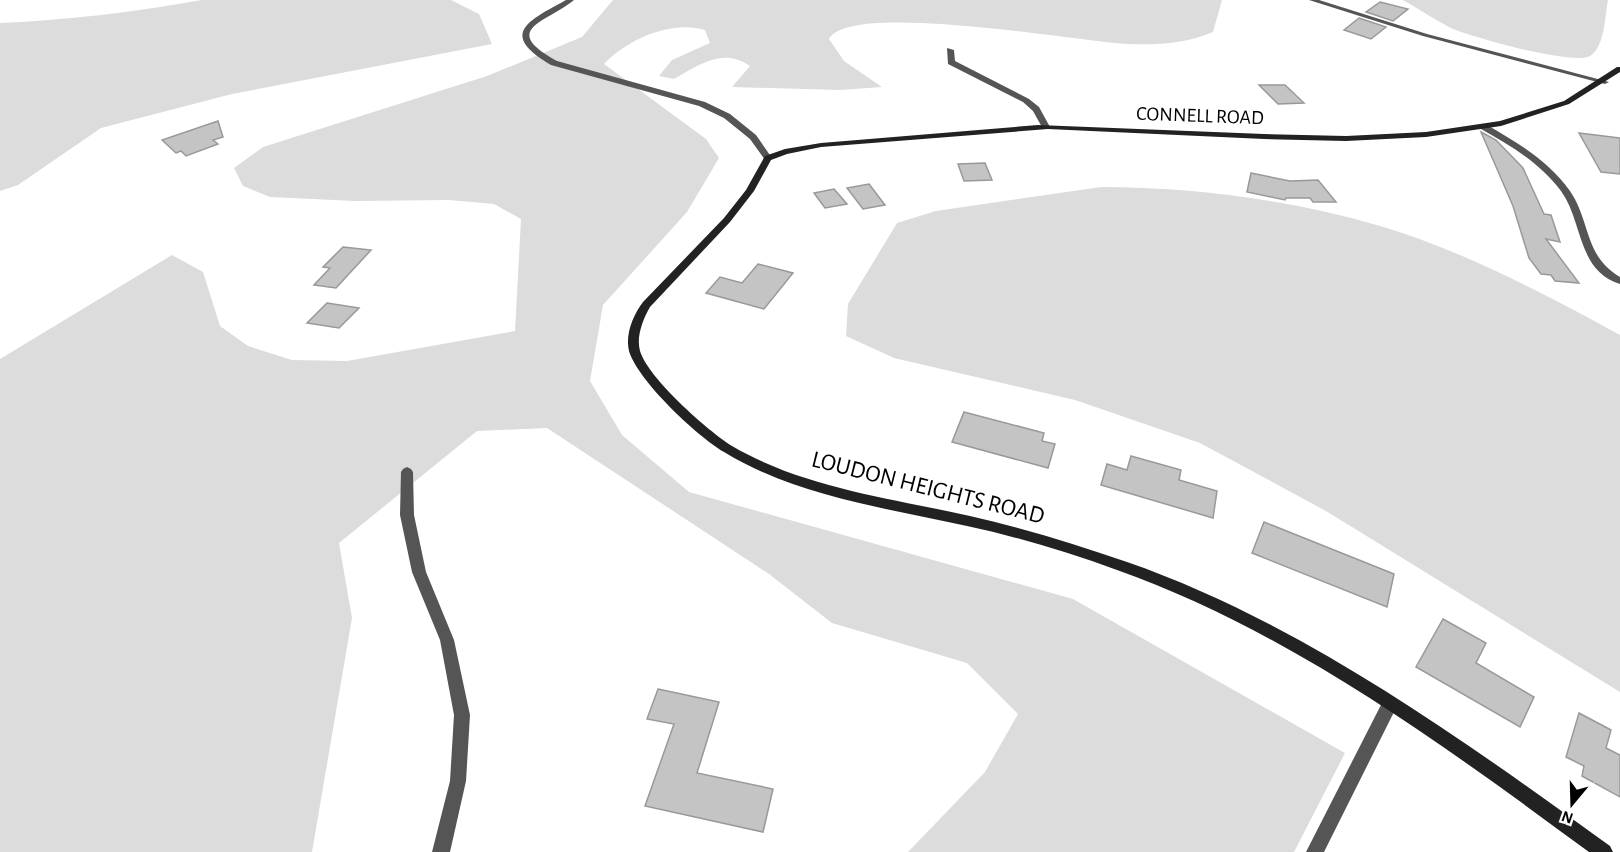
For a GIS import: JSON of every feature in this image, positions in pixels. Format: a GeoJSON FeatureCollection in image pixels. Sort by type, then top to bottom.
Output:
{"type":"FeatureCollection","features":[{"type":"Feature","properties":{"kind":"main road","name":"CONNELL ROAD"},"geometry":{"type":"LineString","coordinates":[[768,158],[785,152],[822,145],[1046,127],[1359,138],[1484,127],[1549,109],[1605,82],[1620,69]]}},
{"type":"Feature","properties":{"kind":"main road","name":"LOUDON HEIGHTS ROAD"},"geometry":{"type":"LineString","coordinates":[[768,158],[756,186],[735,212],[643,309],[634,333],[634,352],[671,405],[718,442],[774,472],[822,490],[1012,532],[1103,558],[1220,606],[1390,704],[1532,799],[1604,852]]}},
{"type":"Feature","properties":{"kind":"street"},"geometry":{"type":"LineString","coordinates":[[571,0],[528,28],[524,37],[525,44],[534,54],[554,63],[702,104],[727,116],[753,137],[768,158]]}},
{"type":"Feature","properties":{"kind":"street"},"geometry":{"type":"LineString","coordinates":[[1312,0],[1425,35],[1605,82]]}},
{"type":"Feature","properties":{"kind":"street"},"geometry":{"type":"LineString","coordinates":[[950,50],[951,62],[1016,94],[1034,108],[1046,127]]}},
{"type":"Feature","properties":{"kind":"street"},"geometry":{"type":"LineString","coordinates":[[1484,127],[1535,158],[1555,177],[1569,196],[1590,255],[1605,275],[1620,281]]}},
{"type":"Feature","properties":{"kind":"street"},"geometry":{"type":"LineString","coordinates":[[407,472],[407,515],[419,572],[447,640],[462,715],[458,781],[441,852]]}},
{"type":"Feature","properties":{"kind":"street"},"geometry":{"type":"LineString","coordinates":[[1315,852],[1390,704]]}},
{"type":"Feature","properties":{"kind":"shaded area"},"geometry":{"type":"Polygon","coordinates":[[[202,0],[451,0],[479,14],[492,44],[232,94],[101,128],[18,185],[0,191],[0,23],[102,15],[202,0]]]}},
{"type":"Feature","properties":{"kind":"shaded area"},"geometry":{"type":"Polygon","coordinates":[[[613,0],[1222,0],[1213,32],[1171,43],[1102,42],[1018,31],[920,23],[877,23],[846,28],[829,39],[844,61],[882,87],[840,90],[732,87],[750,66],[730,58],[711,60],[674,79],[659,76],[672,60],[710,43],[705,30],[678,28],[664,30],[625,47],[604,64],[706,139],[719,158],[687,212],[603,305],[590,381],[622,435],[689,492],[1073,599],[1345,753],[1294,852],[908,852],[985,772],[1018,714],[967,663],[832,623],[769,574],[547,428],[477,431],[339,543],[352,618],[312,852],[0,852],[0,359],[172,255],[203,272],[220,326],[248,346],[292,360],[347,361],[515,331],[521,219],[494,204],[449,200],[355,201],[270,197],[243,186],[234,168],[263,147],[487,76],[582,37],[613,0]]]}},
{"type":"Feature","properties":{"kind":"shaded area"},"geometry":{"type":"Polygon","coordinates":[[[1403,0],[1608,0],[1604,30],[1599,46],[1590,56],[1580,58],[1544,54],[1462,32],[1445,25],[1403,0]]]}},
{"type":"Feature","properties":{"kind":"shaded area"},"geometry":{"type":"Polygon","coordinates":[[[1101,187],[1170,189],[1242,197],[1312,209],[1380,226],[1473,260],[1620,335],[1620,692],[1326,511],[1200,443],[1075,400],[894,358],[846,336],[848,304],[897,223],[936,211],[1101,187]]]}},
{"type":"Feature","properties":{"kind":"building"},"geometry":{"type":"Polygon","coordinates":[[[1380,2],[1408,9],[1393,21],[1366,12],[1380,2]]]}},
{"type":"Feature","properties":{"kind":"building"},"geometry":{"type":"Polygon","coordinates":[[[1359,18],[1386,27],[1371,39],[1344,30],[1359,18]]]}},
{"type":"Feature","properties":{"kind":"building"},"geometry":{"type":"Polygon","coordinates":[[[1259,85],[1285,85],[1304,103],[1278,104],[1259,85]]]}},
{"type":"Feature","properties":{"kind":"building"},"geometry":{"type":"Polygon","coordinates":[[[218,121],[223,137],[213,140],[218,144],[186,156],[181,151],[176,153],[162,140],[218,121]]]}},
{"type":"Feature","properties":{"kind":"building"},"geometry":{"type":"Polygon","coordinates":[[[1481,132],[1496,140],[1523,168],[1544,214],[1551,215],[1560,242],[1546,239],[1579,283],[1555,281],[1551,275],[1541,274],[1529,258],[1513,206],[1481,132]]]}},
{"type":"Feature","properties":{"kind":"building"},"geometry":{"type":"Polygon","coordinates":[[[1579,133],[1620,138],[1620,174],[1601,172],[1579,133]]]}},
{"type":"Feature","properties":{"kind":"building"},"geometry":{"type":"Polygon","coordinates":[[[985,163],[992,180],[964,181],[958,164],[985,163]]]}},
{"type":"Feature","properties":{"kind":"building"},"geometry":{"type":"Polygon","coordinates":[[[1251,173],[1290,181],[1318,180],[1336,202],[1313,202],[1310,198],[1286,198],[1285,200],[1247,192],[1251,173]]]}},
{"type":"Feature","properties":{"kind":"building"},"geometry":{"type":"Polygon","coordinates":[[[869,184],[885,205],[863,209],[847,188],[869,184]]]}},
{"type":"Feature","properties":{"kind":"building"},"geometry":{"type":"Polygon","coordinates":[[[834,189],[847,204],[825,208],[814,193],[834,189]]]}},
{"type":"Feature","properties":{"kind":"building"},"geometry":{"type":"Polygon","coordinates":[[[343,247],[371,250],[336,288],[314,285],[330,268],[323,267],[343,247]]]}},
{"type":"Feature","properties":{"kind":"building"},"geometry":{"type":"Polygon","coordinates":[[[758,264],[793,273],[764,309],[706,293],[720,277],[742,283],[758,264]]]}},
{"type":"Feature","properties":{"kind":"building"},"geometry":{"type":"Polygon","coordinates":[[[327,303],[359,308],[339,328],[307,323],[327,303]]]}},
{"type":"Feature","properties":{"kind":"building"},"geometry":{"type":"Polygon","coordinates":[[[964,412],[1044,433],[1042,441],[1055,444],[1048,468],[952,442],[964,412]]]}},
{"type":"Feature","properties":{"kind":"building"},"geometry":{"type":"Polygon","coordinates":[[[1131,456],[1181,470],[1179,480],[1217,491],[1213,518],[1101,485],[1107,464],[1127,470],[1131,456]]]}},
{"type":"Feature","properties":{"kind":"building"},"geometry":{"type":"Polygon","coordinates":[[[1264,522],[1394,574],[1387,607],[1252,553],[1264,522]]]}},
{"type":"Feature","properties":{"kind":"building"},"geometry":{"type":"Polygon","coordinates":[[[1443,619],[1486,643],[1476,663],[1534,697],[1520,727],[1416,667],[1443,619]]]}},
{"type":"Feature","properties":{"kind":"building"},"geometry":{"type":"Polygon","coordinates":[[[658,689],[719,702],[697,773],[773,789],[763,832],[645,806],[674,724],[647,719],[658,689]]]}},
{"type":"Feature","properties":{"kind":"building"},"geometry":{"type":"Polygon","coordinates":[[[1579,713],[1611,730],[1606,748],[1620,755],[1620,797],[1582,776],[1584,766],[1566,757],[1579,713]]]}}]}
